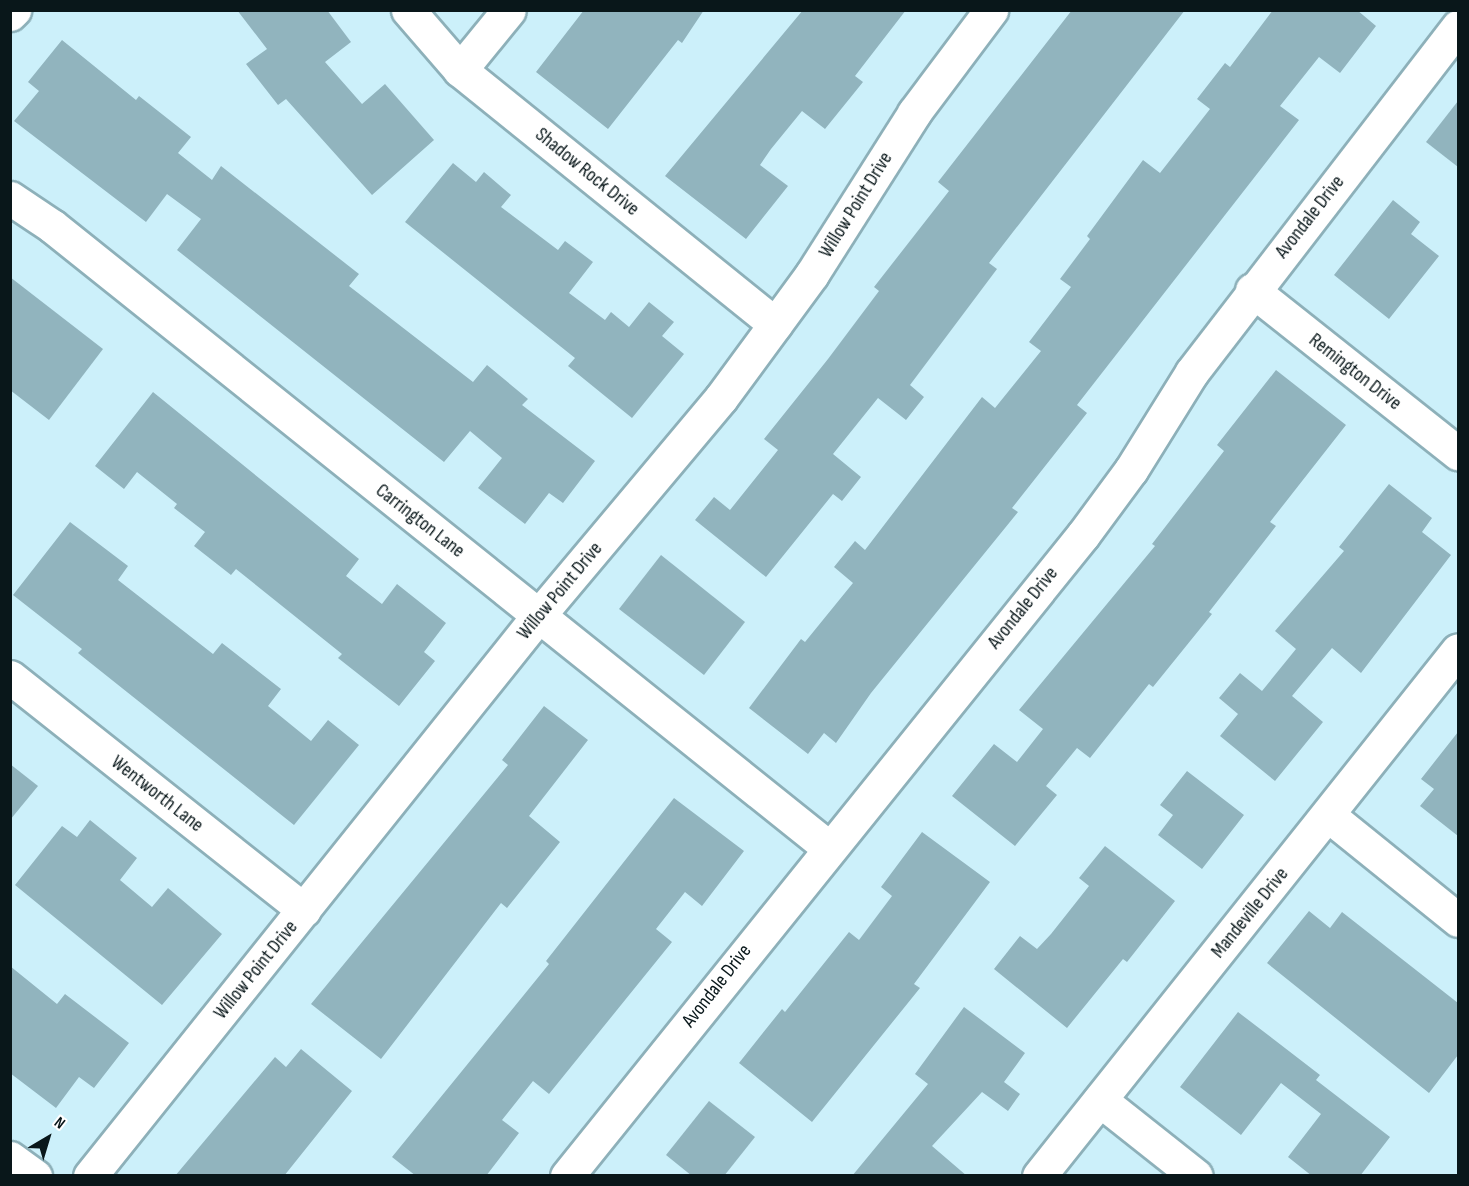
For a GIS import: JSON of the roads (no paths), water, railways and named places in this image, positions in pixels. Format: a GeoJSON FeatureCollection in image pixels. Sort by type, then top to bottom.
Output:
{"type":"FeatureCollection","features":[{"type":"Feature","properties":{"kind":"street"},"geometry":{"type":"LineString","coordinates":[[10,14],[14,10]]}},
{"type":"Feature","properties":{"kind":"street","name":"Shadow Rock Drive"},"geometry":{"type":"LineString","coordinates":[[408,10],[460,69],[775,324]]}},
{"type":"Feature","properties":{"kind":"street"},"geometry":{"type":"LineString","coordinates":[[460,69],[509,10]]}},
{"type":"Feature","properties":{"kind":"street","name":"Willow Point Drive"},"geometry":{"type":"LineString","coordinates":[[99,1165],[539,615],[721,398],[812,274],[914,114],[991,10]]}},
{"type":"Feature","properties":{"kind":"street","name":"Avondale Drive"},"geometry":{"type":"LineString","coordinates":[[567,1176],[828,847],[1083,535],[1131,470],[1192,372],[1252,290],[1458,26]]}},
{"type":"Feature","properties":{"kind":"street","name":"Carrington Lane"},"geometry":{"type":"LineString","coordinates":[[10,198],[539,615],[828,847]]}},
{"type":"Feature","properties":{"kind":"street","name":"Remington Drive"},"geometry":{"type":"LineString","coordinates":[[1252,290],[1458,453]]}},
{"type":"Feature","properties":{"kind":"street","name":"Mandeville Drive"},"geometry":{"type":"LineString","coordinates":[[1039,1176],[1458,650]]}},
{"type":"Feature","properties":{"kind":"street","name":"Wentworth Lane"},"geometry":{"type":"LineString","coordinates":[[10,677],[304,910]]}},
{"type":"Feature","properties":{"kind":"street"},"geometry":{"type":"LineString","coordinates":[[1328,815],[1458,920]]}},
{"type":"Feature","properties":{"kind":"street"},"geometry":{"type":"LineString","coordinates":[[1100,1100],[1196,1176]]}},
{"type":"Feature","properties":{"kind":"street"},"geometry":{"type":"LineString","coordinates":[[10,1158],[35,1176]]}}]}
